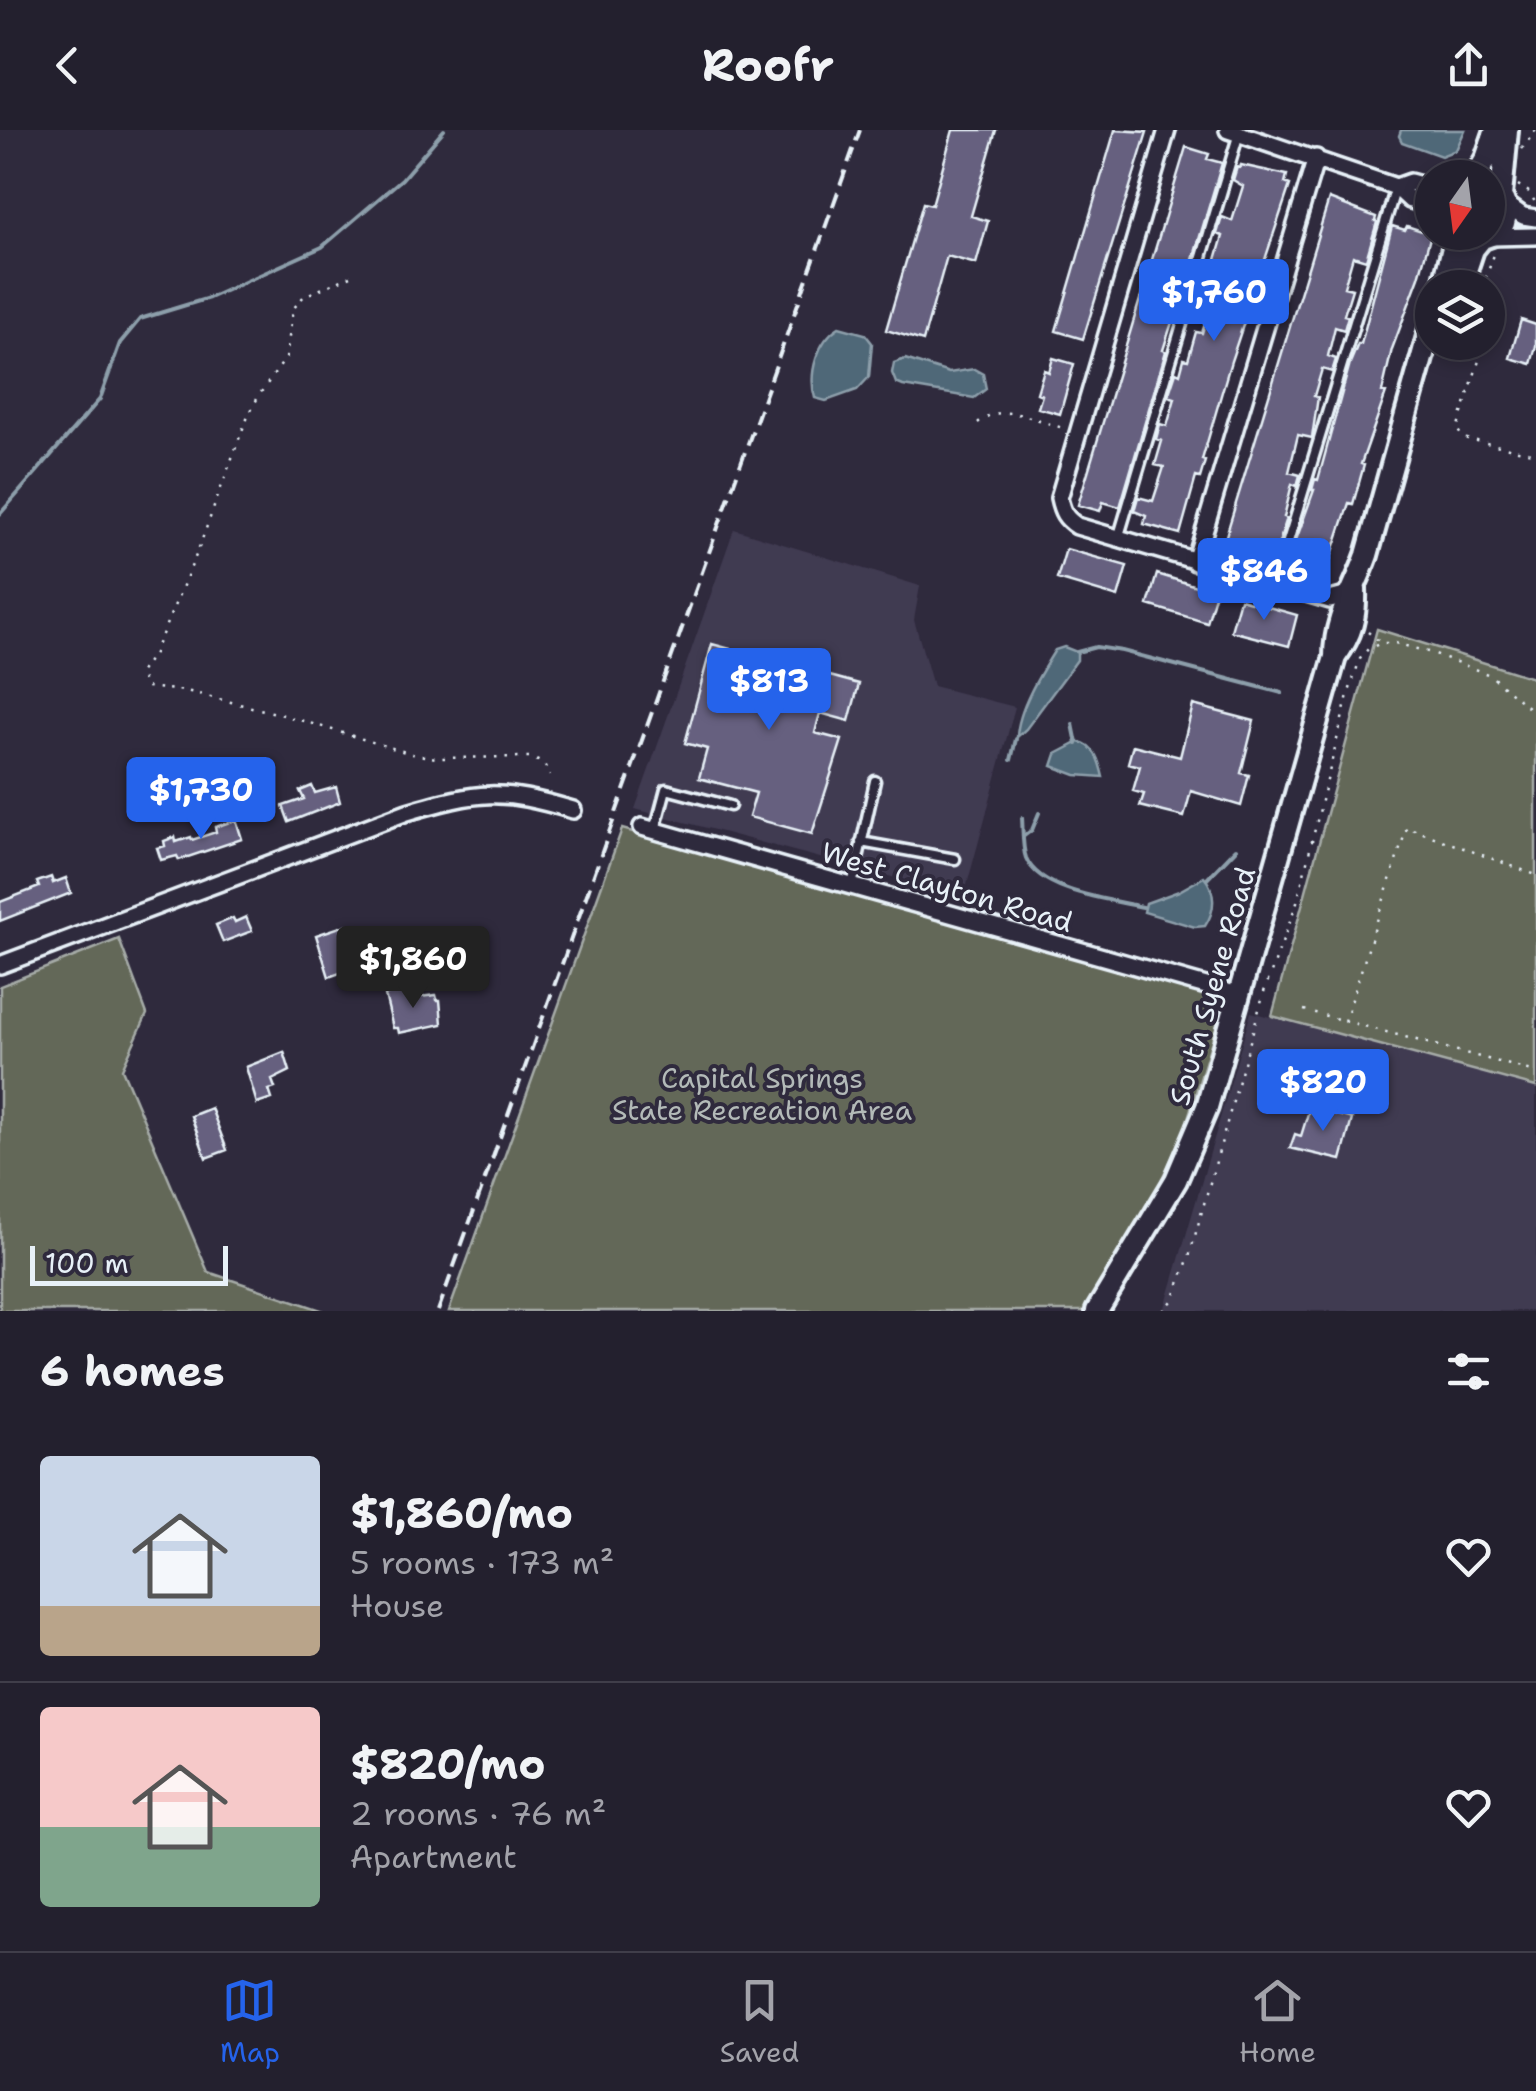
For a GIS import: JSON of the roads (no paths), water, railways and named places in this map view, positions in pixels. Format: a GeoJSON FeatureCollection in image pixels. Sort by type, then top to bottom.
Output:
{"type":"FeatureCollection","features":[{"type":"Feature","properties":{"kind":"street"},"geometry":{"type":"LineString","coordinates":[[1167,130],[1059,498],[1066,519],[1076,526],[1195,562],[1344,599]]}},
{"type":"Feature","properties":{"kind":"street"},"geometry":{"type":"LineString","coordinates":[[1485,160],[1496,130]]}},
{"type":"Feature","properties":{"kind":"street"},"geometry":{"type":"LineString","coordinates":[[1503,160],[1507,130]]}},
{"type":"Feature","properties":{"kind":"street"},"geometry":{"type":"LineString","coordinates":[[1234,131],[1396,187],[1415,201]]}},
{"type":"Feature","properties":{"kind":"street"},"geometry":{"type":"LineString","coordinates":[[1195,562],[1316,158]]}},
{"type":"Feature","properties":{"kind":"street"},"geometry":{"type":"LineString","coordinates":[[1396,187],[1415,183]]}},
{"type":"Feature","properties":{"kind":"street"},"geometry":{"type":"LineString","coordinates":[[1505,201],[1523,216],[1536,218]]}},
{"type":"Feature","properties":{"kind":"street"},"geometry":{"type":"LineString","coordinates":[[1505,237],[1536,236]]}},
{"type":"Feature","properties":{"kind":"street","name":"South Syene Road"},"geometry":{"type":"LineString","coordinates":[[1097,1311],[1176,1180],[1208,1106],[1335,656],[1335,634],[1344,599],[1412,402],[1422,360]]}},
{"type":"Feature","properties":{"kind":"street","name":"South Syene Road"},"geometry":{"type":"LineString","coordinates":[[1412,402],[1432,360]]}},
{"type":"Feature","properties":{"kind":"street"},"geometry":{"type":"LineString","coordinates":[[0,965],[407,812],[462,796],[515,795],[574,810]]}},
{"type":"Feature","properties":{"kind":"street","name":"West Clayton Road"},"geometry":{"type":"LineString","coordinates":[[648,829],[1238,995]]}},
{"type":"Feature","properties":{"kind":"lane"},"geometry":{"type":"LineString","coordinates":[[1118,539],[1234,131]]}},
{"type":"Feature","properties":{"kind":"lane"},"geometry":{"type":"LineString","coordinates":[[1274,584],[1396,187]]}},
{"type":"Feature","properties":{"kind":"lane"},"geometry":{"type":"LineString","coordinates":[[852,886],[875,781]]}},
{"type":"Feature","properties":{"kind":"lane"},"geometry":{"type":"LineString","coordinates":[[648,829],[666,789],[730,806]]}},
{"type":"Feature","properties":{"kind":"lane"},"geometry":{"type":"LineString","coordinates":[[861,842],[955,859]]}},
{"type":"Feature","properties":{"kind":"water"},"geometry":{"type":"Polygon","coordinates":[[[1401,130],[1465,130],[1456,150],[1441,156],[1402,142],[1401,130]]]}},
{"type":"Feature","properties":{"kind":"water"},"geometry":{"type":"Polygon","coordinates":[[[839,327],[865,334],[872,343],[869,377],[857,390],[826,401],[815,398],[814,369],[820,349],[839,327]]]}},
{"type":"Feature","properties":{"kind":"water"},"geometry":{"type":"Polygon","coordinates":[[[905,359],[949,373],[974,369],[983,374],[986,389],[974,398],[903,386],[896,383],[892,373],[894,363],[905,359]]]}},
{"type":"Feature","properties":{"kind":"water"},"geometry":{"type":"Polygon","coordinates":[[[1064,647],[1077,652],[1077,660],[1017,737],[1021,715],[1037,681],[1055,650],[1064,647]]]}},
{"type":"Feature","properties":{"kind":"water"},"geometry":{"type":"Polygon","coordinates":[[[1079,742],[1093,751],[1103,777],[1076,775],[1052,766],[1056,754],[1079,742]]]}},
{"type":"Feature","properties":{"kind":"water"},"geometry":{"type":"Polygon","coordinates":[[[1204,877],[1213,901],[1205,926],[1195,927],[1144,912],[1146,903],[1204,877]]]}},
{"type":"Feature","properties":{"kind":"waterway"},"geometry":{"type":"LineString","coordinates":[[0,514],[100,399],[120,343],[140,319],[209,298],[322,247],[402,179],[444,130]]}},
{"type":"Feature","properties":{"kind":"waterway"},"geometry":{"type":"LineString","coordinates":[[1077,652],[1096,647],[1122,651],[1282,693]]}},
{"type":"Feature","properties":{"kind":"waterway"},"geometry":{"type":"LineString","coordinates":[[1073,724],[1077,744]]}},
{"type":"Feature","properties":{"kind":"waterway"},"geometry":{"type":"LineString","coordinates":[[1011,760],[1016,739]]}},
{"type":"Feature","properties":{"kind":"waterway"},"geometry":{"type":"LineString","coordinates":[[1024,836],[1032,830],[1039,813]]}},
{"type":"Feature","properties":{"kind":"waterway"},"geometry":{"type":"LineString","coordinates":[[1022,818],[1026,858],[1046,879],[1078,893],[1143,907]]}},
{"type":"Feature","properties":{"kind":"waterway"},"geometry":{"type":"LineString","coordinates":[[1207,879],[1236,849]]}},
{"type":"Feature","properties":{"kind":"railway"},"geometry":{"type":"LineString","coordinates":[[438,1311],[860,130]]}},
{"type":"Feature","properties":{"kind":"park label","name":"Capital Springs State Recreation Area"},"geometry":{"type":"Point","coordinates":[762,1094]}}]}
